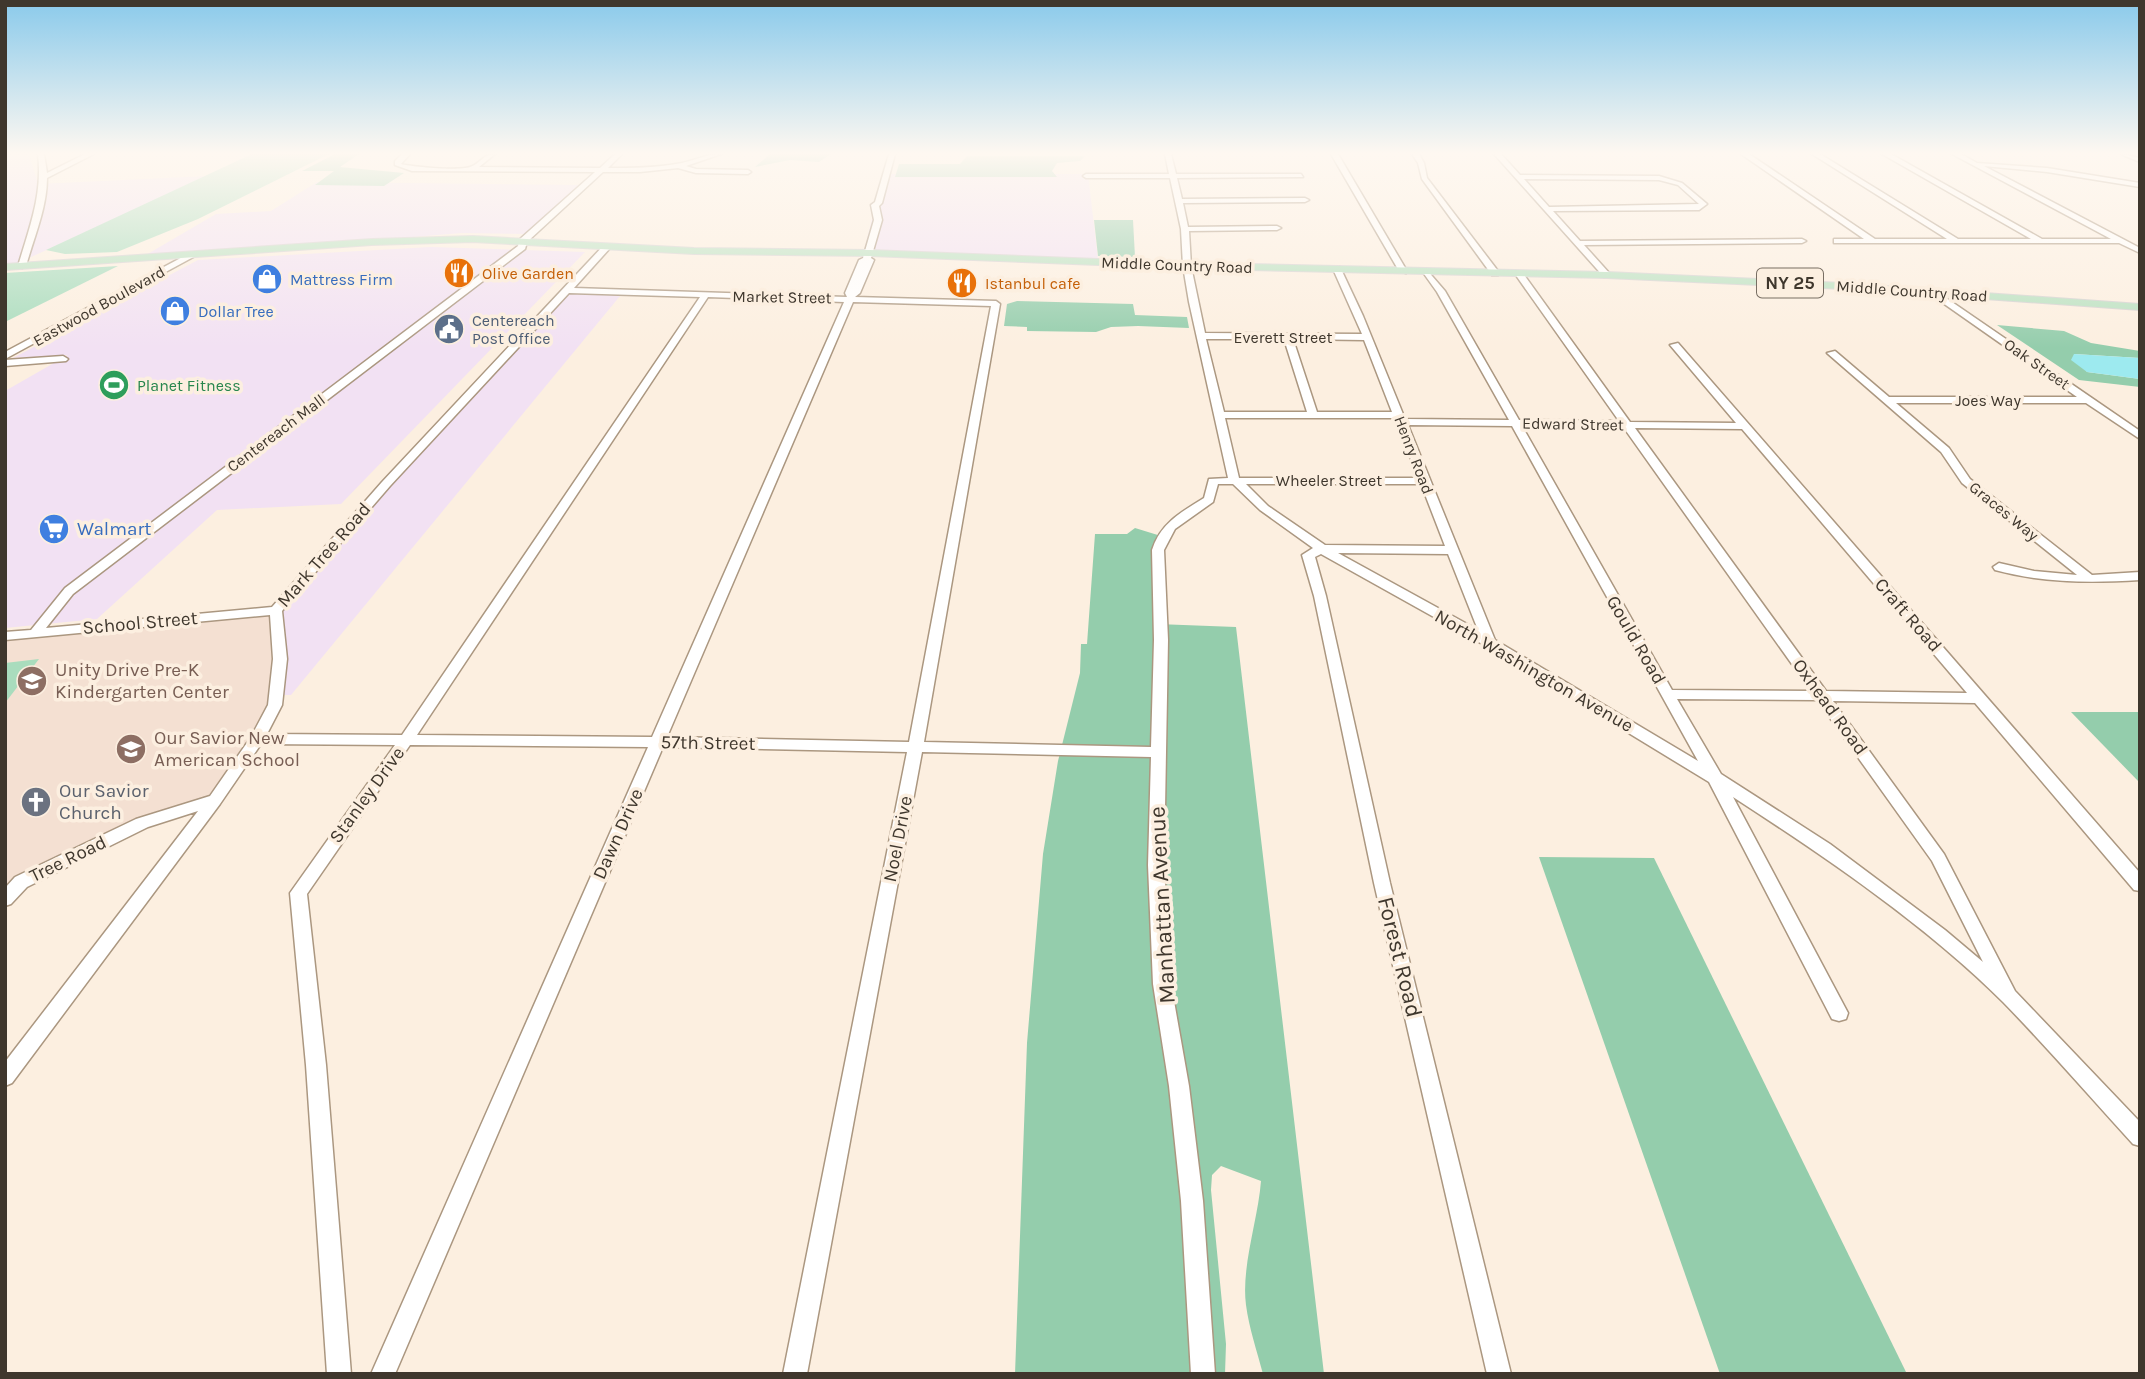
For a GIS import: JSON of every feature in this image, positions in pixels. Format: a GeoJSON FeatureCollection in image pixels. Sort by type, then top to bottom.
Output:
{"type":"FeatureCollection","features":[{"type":"Feature","properties":{"kind":"main road","name":"Middle Country Road"},"geometry":{"type":"LineString","coordinates":[[5,267],[438,239],[1187,266],[1607,275],[1933,292],[2140,307]]}},
{"type":"Feature","properties":{"kind":"street"},"geometry":{"type":"LineString","coordinates":[[22,266],[37,218]]}},
{"type":"Feature","properties":{"kind":"street","name":"Centereach Mall"},"geometry":{"type":"LineString","coordinates":[[35,633],[69,591],[522,247],[523,241],[549,218]]}},
{"type":"Feature","properties":{"kind":"street","name":"Dawn Drive"},"geometry":{"type":"LineString","coordinates":[[383,1374],[851,297],[856,293],[870,260],[868,256],[878,218]]}},
{"type":"Feature","properties":{"kind":"street"},"geometry":{"type":"LineString","coordinates":[[1183,218],[1187,266],[1234,480]]}},
{"type":"Feature","properties":{"kind":"street"},"geometry":{"type":"LineString","coordinates":[[1372,218],[1403,271]]}},
{"type":"Feature","properties":{"kind":"street"},"geometry":{"type":"LineString","coordinates":[[1454,218],[1495,273]]}},
{"type":"Feature","properties":{"kind":"street"},"geometry":{"type":"LineString","coordinates":[[1555,218],[1607,275]]}},
{"type":"Feature","properties":{"kind":"street"},"geometry":{"type":"LineString","coordinates":[[1839,218],[1873,241]]}},
{"type":"Feature","properties":{"kind":"street"},"geometry":{"type":"LineString","coordinates":[[1919,218],[1956,241]]}},
{"type":"Feature","properties":{"kind":"street"},"geometry":{"type":"LineString","coordinates":[[1999,218],[2040,241]]}},
{"type":"Feature","properties":{"kind":"street"},"geometry":{"type":"LineString","coordinates":[[2076,218],[2140,251]]}},
{"type":"Feature","properties":{"kind":"street"},"geometry":{"type":"LineString","coordinates":[[1185,229],[1277,228]]}},
{"type":"Feature","properties":{"kind":"street"},"geometry":{"type":"LineString","coordinates":[[1577,243],[1802,241]]}},
{"type":"Feature","properties":{"kind":"street"},"geometry":{"type":"LineString","coordinates":[[1837,241],[2119,241]]}},
{"type":"Feature","properties":{"kind":"street","name":"Mark Tree Road"},"geometry":{"type":"LineString","coordinates":[[5,1077],[215,800],[257,738],[275,705],[280,659],[275,611],[386,484],[607,247]]}},
{"type":"Feature","properties":{"kind":"street","name":"Eastwood Boulevard"},"geometry":{"type":"LineString","coordinates":[[5,356],[193,255]]}},
{"type":"Feature","properties":{"kind":"street","name":"Henry Road"},"geometry":{"type":"LineString","coordinates":[[1337,270],[1489,642]]}},
{"type":"Feature","properties":{"kind":"street","name":"Gould Road"},"geometry":{"type":"LineString","coordinates":[[1426,271],[1441,290],[1513,423],[1715,778],[1839,1013]]}},
{"type":"Feature","properties":{"kind":"street","name":"Oxhead Road"},"geometry":{"type":"LineString","coordinates":[[1519,274],[1630,425],[1938,858],[2009,996],[2140,1137]]}},
{"type":"Feature","properties":{"kind":"street","name":"Market Street"},"geometry":{"type":"LineString","coordinates":[[568,290],[851,297],[996,304]]}},
{"type":"Feature","properties":{"kind":"street","name":"Oak Street"},"geometry":{"type":"LineString","coordinates":[[1933,292],[2140,436]]}},
{"type":"Feature","properties":{"kind":"street","name":"Stanley Drive"},"geometry":{"type":"LineString","coordinates":[[339,1374],[316,1065],[298,893],[407,739],[705,295]]}},
{"type":"Feature","properties":{"kind":"street","name":"Noel Drive"},"geometry":{"type":"LineString","coordinates":[[794,1374],[916,746],[996,304]]}},
{"type":"Feature","properties":{"kind":"street","name":"Everett Street"},"geometry":{"type":"LineString","coordinates":[[1201,336],[1366,337]]}},
{"type":"Feature","properties":{"kind":"street"},"geometry":{"type":"LineString","coordinates":[[1287,337],[1313,415]]}},
{"type":"Feature","properties":{"kind":"street","name":"Craft Road"},"geometry":{"type":"LineString","coordinates":[[1675,345],[2140,885]]}},
{"type":"Feature","properties":{"kind":"street","name":"Graces Way"},"geometry":{"type":"LineString","coordinates":[[1832,353],[1945,450],[1966,481],[2090,579]]}},
{"type":"Feature","properties":{"kind":"street"},"geometry":{"type":"LineString","coordinates":[[5,363],[63,359]]}},
{"type":"Feature","properties":{"kind":"street","name":"Joes Way"},"geometry":{"type":"LineString","coordinates":[[1887,400],[2088,400]]}},
{"type":"Feature","properties":{"kind":"street","name":"Edward Street"},"geometry":{"type":"LineString","coordinates":[[1220,415],[1745,426]]}},
{"type":"Feature","properties":{"kind":"street","name":"Wheeler Street"},"geometry":{"type":"LineString","coordinates":[[1234,480],[1424,481]]}},
{"type":"Feature","properties":{"kind":"street","name":"North Washington Avenue"},"geometry":{"type":"LineString","coordinates":[[1234,480],[1264,508],[1322,549],[1489,642],[1715,778],[1824,848],[1939,935],[2009,996]]}},
{"type":"Feature","properties":{"kind":"street","name":"Manhattan Avenue"},"geometry":{"type":"LineString","coordinates":[[1203,1374],[1192,1201],[1179,1086],[1162,984],[1156,865],[1161,640],[1158,550],[1161,536],[1173,523],[1209,500],[1213,481],[1234,480]]}},
{"type":"Feature","properties":{"kind":"street"},"geometry":{"type":"LineString","coordinates":[[1322,549],[1451,550]]}},
{"type":"Feature","properties":{"kind":"street","name":"Forest Road"},"geometry":{"type":"LineString","coordinates":[[1322,549],[1308,555],[1320,596],[1382,883],[1499,1374]]}},
{"type":"Feature","properties":{"kind":"street"},"geometry":{"type":"LineString","coordinates":[[1999,567],[2025,575],[2090,579],[2140,576]]}},
{"type":"Feature","properties":{"kind":"street","name":"School Street"},"geometry":{"type":"LineString","coordinates":[[5,636],[275,611]]}},
{"type":"Feature","properties":{"kind":"street"},"geometry":{"type":"LineString","coordinates":[[1668,694],[1980,698]]}},
{"type":"Feature","properties":{"kind":"street","name":"57th Street"},"geometry":{"type":"LineString","coordinates":[[257,738],[916,746],[1158,752]]}},
{"type":"Feature","properties":{"kind":"street","name":"Tree Road"},"geometry":{"type":"LineString","coordinates":[[5,899],[20,882],[142,823],[215,800]]}},
{"type":"Feature","properties":{"kind":"shaded area"},"geometry":{"type":"Polygon","coordinates":[[[5,218],[116,218],[5,269],[5,218]]]}},
{"type":"Feature","properties":{"kind":"shaded area"},"geometry":{"type":"Polygon","coordinates":[[[209,218],[547,218],[531,234],[462,233],[139,259],[209,218]]]}},
{"type":"Feature","properties":{"kind":"shaded area"},"geometry":{"type":"Polygon","coordinates":[[[872,218],[1093,218],[1098,260],[864,251],[872,218]]]}},
{"type":"Feature","properties":{"kind":"shaded area"},"geometry":{"type":"Polygon","coordinates":[[[431,247],[585,252],[341,504],[217,510],[97,619],[5,628],[5,391],[68,355],[13,358],[198,260],[431,247]]]}},
{"type":"Feature","properties":{"kind":"shaded area"},"geometry":{"type":"Polygon","coordinates":[[[571,286],[625,290],[291,695],[276,695],[276,611],[571,286]]]}},
{"type":"Feature","properties":{"kind":"shaded area","name":"Our Savior New American School"},"geometry":{"type":"Polygon","coordinates":[[[276,611],[275,705],[215,800],[142,823],[5,899],[5,636],[276,611]]]}},
{"type":"Feature","properties":{"kind":"green space"},"geometry":{"type":"Polygon","coordinates":[[[114,218],[199,218],[117,252],[65,254],[46,250],[114,218]]]}},
{"type":"Feature","properties":{"kind":"green space"},"geometry":{"type":"Polygon","coordinates":[[[1094,220],[1133,220],[1135,257],[1098,256],[1094,220]]]}},
{"type":"Feature","properties":{"kind":"green space"},"geometry":{"type":"Polygon","coordinates":[[[118,266],[5,322],[5,273],[118,266]]]}},
{"type":"Feature","properties":{"kind":"green space"},"geometry":{"type":"Polygon","coordinates":[[[1017,301],[1133,304],[1135,315],[1187,317],[1189,328],[1111,327],[1096,332],[1027,331],[1027,327],[1004,326],[1007,304],[1017,301]]]}},
{"type":"Feature","properties":{"kind":"green space"},"geometry":{"type":"Polygon","coordinates":[[[1997,325],[2064,331],[2091,343],[2140,351],[2140,358],[2074,354],[2087,372],[2140,379],[2140,387],[2079,380],[1997,325]]]}},
{"type":"Feature","properties":{"kind":"green space"},"geometry":{"type":"Polygon","coordinates":[[[1135,528],[1161,536],[1157,624],[1236,627],[1324,1374],[1263,1374],[1249,1322],[1245,1290],[1261,1181],[1221,1166],[1212,1175],[1211,1190],[1226,1344],[1225,1374],[1015,1374],[1027,1043],[1043,854],[1058,761],[1080,673],[1081,644],[1087,644],[1095,534],[1127,534],[1135,528]]]}},
{"type":"Feature","properties":{"kind":"green space"},"geometry":{"type":"Polygon","coordinates":[[[39,659],[5,703],[5,663],[39,659]]]}},
{"type":"Feature","properties":{"kind":"green space"},"geometry":{"type":"Polygon","coordinates":[[[2071,712],[2140,712],[2140,783],[2071,712]]]}},
{"type":"Feature","properties":{"kind":"green space"},"geometry":{"type":"Polygon","coordinates":[[[1539,857],[1654,858],[1907,1374],[1720,1374],[1539,857]]]}},
{"type":"Feature","properties":{"kind":"water"},"geometry":{"type":"Polygon","coordinates":[[[2074,354],[2140,358],[2140,379],[2087,372],[2071,360],[2074,354]]]}},
{"type":"Feature","properties":{"kind":"place","name":"Olive Garden"},"geometry":{"type":"Point","coordinates":[459,273]}},
{"type":"Feature","properties":{"kind":"place","name":"Mattress Firm"},"geometry":{"type":"Point","coordinates":[267,279]}},
{"type":"Feature","properties":{"kind":"place","name":"Istanbul cafe"},"geometry":{"type":"Point","coordinates":[962,283]}},
{"type":"Feature","properties":{"kind":"place","name":"Dollar Tree"},"geometry":{"type":"Point","coordinates":[175,311]}},
{"type":"Feature","properties":{"kind":"place","name":"Centereach Post Office"},"geometry":{"type":"Point","coordinates":[449,329]}},
{"type":"Feature","properties":{"kind":"place","name":"Planet Fitness"},"geometry":{"type":"Point","coordinates":[114,385]}},
{"type":"Feature","properties":{"kind":"place","name":"Walmart"},"geometry":{"type":"Point","coordinates":[54,529]}},
{"type":"Feature","properties":{"kind":"place","name":"Unity Drive Pre-K Kindergarten Center"},"geometry":{"type":"Point","coordinates":[32,681]}},
{"type":"Feature","properties":{"kind":"place","name":"Our Savior New American School"},"geometry":{"type":"Point","coordinates":[131,749]}},
{"type":"Feature","properties":{"kind":"place","name":"Our Savior Church"},"geometry":{"type":"Point","coordinates":[36,802]}}]}
